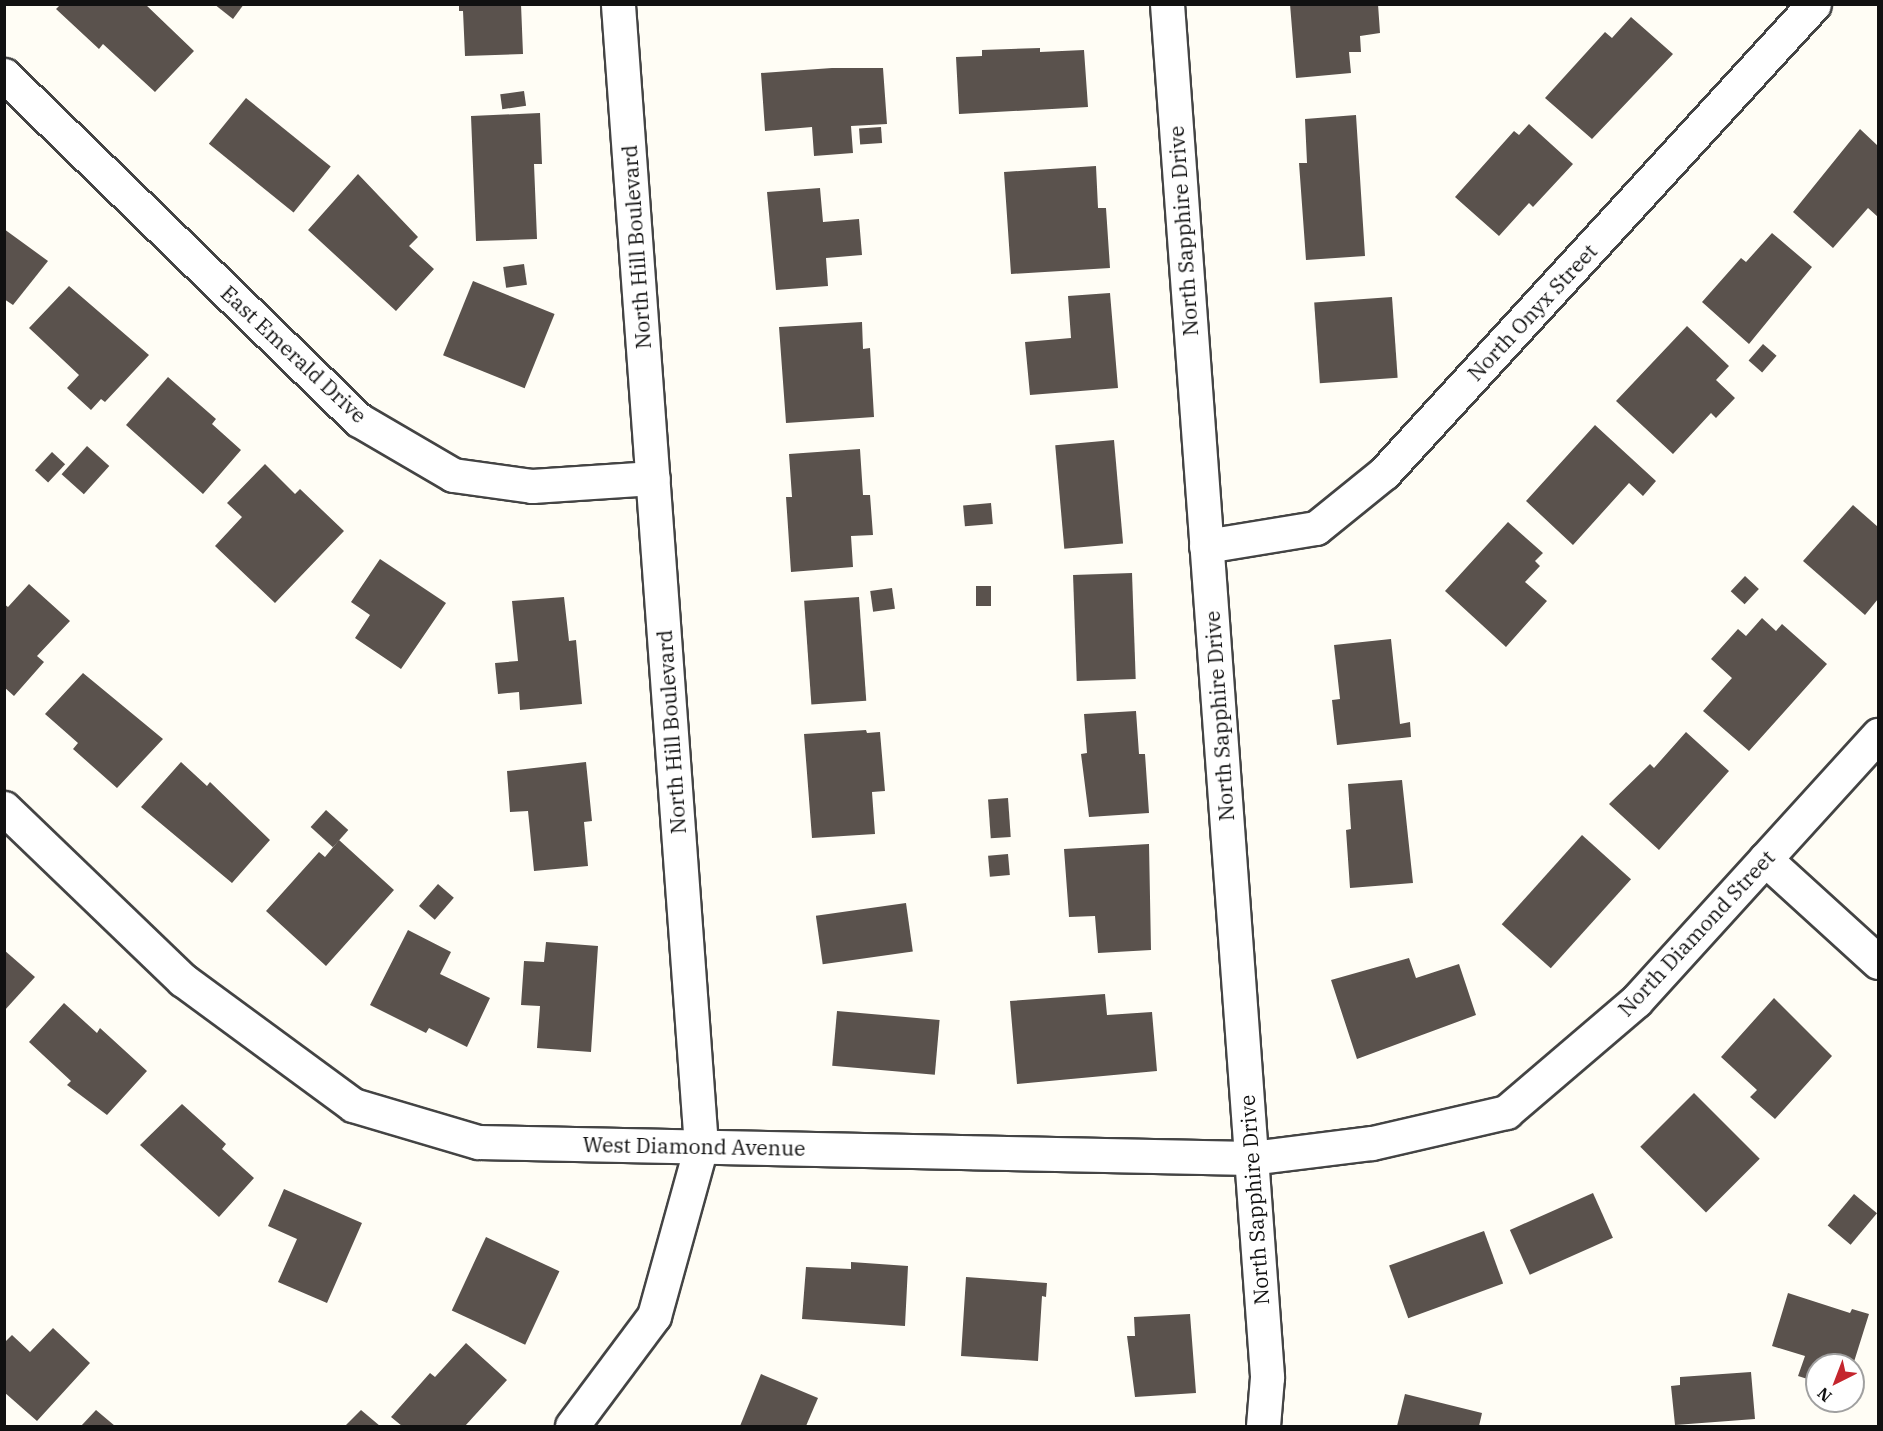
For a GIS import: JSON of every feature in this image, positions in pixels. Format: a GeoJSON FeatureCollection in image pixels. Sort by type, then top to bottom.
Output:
{"type":"FeatureCollection","features":[{"type":"Feature","properties":{"kind":"street","name":"North Hill Boulevard"},"geometry":{"type":"LineString","coordinates":[[572,1426],[654,1316],[702,1146],[618,4]]}},
{"type":"Feature","properties":{"kind":"street","name":"North Sapphire Drive"},"geometry":{"type":"LineString","coordinates":[[1167,4],[1267,1377],[1263,1426]]}},
{"type":"Feature","properties":{"kind":"street","name":"North Onyx Street"},"geometry":{"type":"LineString","coordinates":[[1206,546],[1316,528],[1384,473],[1814,4]]}},
{"type":"Feature","properties":{"kind":"street","name":"East Emerald Drive"},"geometry":{"type":"LineString","coordinates":[[4,75],[359,420],[453,475],[532,486],[652,477]]}},
{"type":"Feature","properties":{"kind":"street","name":"North Diamond Street"},"geometry":{"type":"LineString","coordinates":[[1251,1158],[1372,1143],[1506,1112],[1636,1001],[1878,735]]}},
{"type":"Feature","properties":{"kind":"street","name":"West Diamond Avenue"},"geometry":{"type":"LineString","coordinates":[[4,808],[183,980],[353,1104],[478,1142],[1251,1158]]}},
{"type":"Feature","properties":{"kind":"street"},"geometry":{"type":"LineString","coordinates":[[1765,859],[1878,962]]}},
{"type":"Feature","properties":{"kind":"building"},"geometry":{"type":"Polygon","coordinates":[[[61,4],[145,4],[194,51],[155,92],[103,44],[99,49],[56,9],[61,4]]]}},
{"type":"Feature","properties":{"kind":"building"},"geometry":{"type":"Polygon","coordinates":[[[214,4],[244,4],[233,19],[214,4]]]}},
{"type":"Feature","properties":{"kind":"building"},"geometry":{"type":"Polygon","coordinates":[[[459,4],[521,4],[523,54],[465,56],[463,11],[459,11],[459,4]]]}},
{"type":"Feature","properties":{"kind":"building"},"geometry":{"type":"Polygon","coordinates":[[[1290,4],[1378,4],[1380,33],[1360,36],[1361,52],[1349,52],[1351,73],[1296,78],[1290,4]]]}},
{"type":"Feature","properties":{"kind":"building"},"geometry":{"type":"Polygon","coordinates":[[[1631,17],[1673,54],[1592,139],[1545,98],[1605,32],[1612,38],[1631,17]]]}},
{"type":"Feature","properties":{"kind":"building"},"geometry":{"type":"Polygon","coordinates":[[[1040,48],[1040,52],[1084,50],[1088,107],[959,114],[956,57],[982,56],[982,50],[1040,48]]]}},
{"type":"Feature","properties":{"kind":"building"},"geometry":{"type":"Polygon","coordinates":[[[832,68],[883,68],[887,124],[851,126],[853,153],[814,156],[812,127],[765,131],[761,73],[832,68]]]}},
{"type":"Feature","properties":{"kind":"building"},"geometry":{"type":"Polygon","coordinates":[[[524,91],[526,106],[502,109],[500,94],[524,91]]]}},
{"type":"Feature","properties":{"kind":"building"},"geometry":{"type":"Polygon","coordinates":[[[246,98],[331,167],[294,212],[209,144],[246,98]]]}},
{"type":"Feature","properties":{"kind":"building"},"geometry":{"type":"Polygon","coordinates":[[[540,113],[542,164],[534,164],[537,239],[476,241],[471,116],[540,113]]]}},
{"type":"Feature","properties":{"kind":"building"},"geometry":{"type":"Polygon","coordinates":[[[1356,115],[1365,256],[1306,260],[1299,163],[1307,163],[1305,119],[1356,115]]]}},
{"type":"Feature","properties":{"kind":"building"},"geometry":{"type":"Polygon","coordinates":[[[1529,124],[1573,164],[1533,207],[1529,203],[1499,236],[1455,197],[1514,131],[1519,135],[1529,124]]]}},
{"type":"Feature","properties":{"kind":"building"},"geometry":{"type":"Polygon","coordinates":[[[881,127],[882,143],[860,144],[859,129],[881,127]]]}},
{"type":"Feature","properties":{"kind":"building"},"geometry":{"type":"Polygon","coordinates":[[[1860,129],[1878,146],[1878,217],[1868,208],[1833,248],[1793,212],[1860,129]]]}},
{"type":"Feature","properties":{"kind":"building"},"geometry":{"type":"Polygon","coordinates":[[[1096,166],[1098,208],[1106,208],[1110,268],[1011,274],[1004,172],[1096,166]]]}},
{"type":"Feature","properties":{"kind":"building"},"geometry":{"type":"Polygon","coordinates":[[[358,174],[418,237],[409,246],[434,269],[396,311],[308,230],[358,174]]]}},
{"type":"Feature","properties":{"kind":"building"},"geometry":{"type":"Polygon","coordinates":[[[820,188],[823,222],[859,219],[862,255],[826,258],[828,286],[776,290],[767,192],[820,188]]]}},
{"type":"Feature","properties":{"kind":"building"},"geometry":{"type":"Polygon","coordinates":[[[4,229],[48,261],[13,305],[4,299],[4,229]]]}},
{"type":"Feature","properties":{"kind":"building"},"geometry":{"type":"Polygon","coordinates":[[[1772,233],[1812,267],[1749,344],[1702,302],[1741,258],[1746,262],[1772,233]]]}},
{"type":"Feature","properties":{"kind":"building"},"geometry":{"type":"Polygon","coordinates":[[[524,264],[527,285],[506,288],[503,267],[524,264]]]}},
{"type":"Feature","properties":{"kind":"building"},"geometry":{"type":"Polygon","coordinates":[[[473,281],[555,314],[525,388],[443,355],[473,281]]]}},
{"type":"Feature","properties":{"kind":"building"},"geometry":{"type":"Polygon","coordinates":[[[69,286],[149,355],[105,402],[101,399],[91,410],[67,388],[79,375],[29,328],[69,286]]]}},
{"type":"Feature","properties":{"kind":"building"},"geometry":{"type":"Polygon","coordinates":[[[1110,293],[1118,388],[1030,395],[1025,342],[1071,338],[1068,296],[1110,293]]]}},
{"type":"Feature","properties":{"kind":"building"},"geometry":{"type":"Polygon","coordinates":[[[1392,297],[1398,378],[1320,383],[1314,302],[1392,297]]]}},
{"type":"Feature","properties":{"kind":"building"},"geometry":{"type":"Polygon","coordinates":[[[862,322],[863,349],[870,348],[874,417],[786,423],[779,327],[862,322]]]}},
{"type":"Feature","properties":{"kind":"building"},"geometry":{"type":"Polygon","coordinates":[[[1687,326],[1729,366],[1716,380],[1735,398],[1716,418],[1711,413],[1673,454],[1616,401],[1687,326]]]}},
{"type":"Feature","properties":{"kind":"building"},"geometry":{"type":"Polygon","coordinates":[[[1763,344],[1777,356],[1762,372],[1749,361],[1763,344]]]}},
{"type":"Feature","properties":{"kind":"building"},"geometry":{"type":"Polygon","coordinates":[[[168,377],[216,419],[212,424],[241,450],[203,494],[126,425],[168,377]]]}},
{"type":"Feature","properties":{"kind":"building"},"geometry":{"type":"Polygon","coordinates":[[[1595,425],[1656,481],[1643,496],[1629,483],[1573,545],[1526,501],[1595,425]]]}},
{"type":"Feature","properties":{"kind":"building"},"geometry":{"type":"Polygon","coordinates":[[[1114,440],[1123,544],[1064,549],[1055,445],[1114,440]]]}},
{"type":"Feature","properties":{"kind":"building"},"geometry":{"type":"Polygon","coordinates":[[[87,446],[109,466],[84,494],[62,474],[87,446]]]}},
{"type":"Feature","properties":{"kind":"building"},"geometry":{"type":"Polygon","coordinates":[[[860,449],[863,495],[870,495],[873,535],[851,536],[853,567],[791,572],[786,497],[792,497],[789,454],[860,449]]]}},
{"type":"Feature","properties":{"kind":"building"},"geometry":{"type":"Polygon","coordinates":[[[52,452],[65,464],[48,483],[35,470],[52,452]]]}},
{"type":"Feature","properties":{"kind":"building"},"geometry":{"type":"Polygon","coordinates":[[[265,464],[295,494],[300,489],[344,531],[275,603],[215,546],[242,517],[227,503],[265,464]]]}},
{"type":"Feature","properties":{"kind":"building"},"geometry":{"type":"Polygon","coordinates":[[[991,503],[993,524],[965,526],[963,505],[991,503]]]}},
{"type":"Feature","properties":{"kind":"building"},"geometry":{"type":"Polygon","coordinates":[[[1853,505],[1878,527],[1878,599],[1865,615],[1803,561],[1853,505]]]}},
{"type":"Feature","properties":{"kind":"building"},"geometry":{"type":"Polygon","coordinates":[[[1508,522],[1543,553],[1535,561],[1540,566],[1525,582],[1547,601],[1506,647],[1445,591],[1508,522]]]}},
{"type":"Feature","properties":{"kind":"building"},"geometry":{"type":"Polygon","coordinates":[[[380,559],[446,603],[401,669],[355,638],[370,615],[351,602],[380,559]]]}},
{"type":"Feature","properties":{"kind":"building"},"geometry":{"type":"Polygon","coordinates":[[[1132,573],[1136,679],[1077,681],[1073,575],[1132,573]]]}},
{"type":"Feature","properties":{"kind":"building"},"geometry":{"type":"Polygon","coordinates":[[[1745,576],[1759,589],[1745,604],[1731,591],[1745,576]]]}},
{"type":"Feature","properties":{"kind":"building"},"geometry":{"type":"Polygon","coordinates":[[[29,584],[70,621],[37,656],[44,662],[14,696],[4,687],[4,604],[8,607],[29,584]]]}},
{"type":"Feature","properties":{"kind":"building"},"geometry":{"type":"Polygon","coordinates":[[[976,586],[991,586],[991,606],[976,606],[976,586]]]}},
{"type":"Feature","properties":{"kind":"building"},"geometry":{"type":"Polygon","coordinates":[[[892,588],[895,609],[873,612],[870,591],[892,588]]]}},
{"type":"Feature","properties":{"kind":"building"},"geometry":{"type":"Polygon","coordinates":[[[564,597],[569,641],[576,640],[582,704],[520,710],[519,692],[498,694],[495,663],[518,661],[512,601],[564,597]]]}},
{"type":"Feature","properties":{"kind":"building"},"geometry":{"type":"Polygon","coordinates":[[[859,597],[866,701],[811,705],[804,601],[859,597]]]}},
{"type":"Feature","properties":{"kind":"building"},"geometry":{"type":"Polygon","coordinates":[[[1762,618],[1776,631],[1782,624],[1827,664],[1749,751],[1703,711],[1732,678],[1711,659],[1738,629],[1746,636],[1762,618]]]}},
{"type":"Feature","properties":{"kind":"building"},"geometry":{"type":"Polygon","coordinates":[[[1391,639],[1400,724],[1410,722],[1411,737],[1337,745],[1332,700],[1340,699],[1334,645],[1391,639]]]}},
{"type":"Feature","properties":{"kind":"building"},"geometry":{"type":"Polygon","coordinates":[[[83,673],[163,739],[117,788],[73,749],[78,743],[45,714],[83,673]]]}},
{"type":"Feature","properties":{"kind":"building"},"geometry":{"type":"Polygon","coordinates":[[[1136,711],[1139,754],[1145,754],[1149,813],[1089,817],[1081,754],[1087,753],[1084,714],[1136,711]]]}},
{"type":"Feature","properties":{"kind":"building"},"geometry":{"type":"Polygon","coordinates":[[[866,730],[867,733],[880,732],[885,791],[872,792],[875,834],[812,838],[804,734],[866,730]]]}},
{"type":"Feature","properties":{"kind":"building"},"geometry":{"type":"Polygon","coordinates":[[[1686,732],[1729,771],[1659,850],[1609,804],[1650,764],[1654,768],[1686,732]]]}},
{"type":"Feature","properties":{"kind":"building"},"geometry":{"type":"Polygon","coordinates":[[[181,762],[207,786],[210,782],[270,840],[232,883],[141,807],[181,762]]]}},
{"type":"Feature","properties":{"kind":"building"},"geometry":{"type":"Polygon","coordinates":[[[586,762],[592,821],[584,822],[588,866],[534,871],[528,811],[510,812],[507,771],[586,762]]]}},
{"type":"Feature","properties":{"kind":"building"},"geometry":{"type":"Polygon","coordinates":[[[1402,780],[1413,883],[1350,888],[1346,830],[1351,829],[1348,784],[1402,780]]]}},
{"type":"Feature","properties":{"kind":"building"},"geometry":{"type":"Polygon","coordinates":[[[1008,798],[1011,837],[991,838],[988,799],[1008,798]]]}},
{"type":"Feature","properties":{"kind":"building"},"geometry":{"type":"Polygon","coordinates":[[[326,810],[348,830],[333,847],[311,827],[326,810]]]}},
{"type":"Feature","properties":{"kind":"building"},"geometry":{"type":"Polygon","coordinates":[[[1582,835],[1631,879],[1551,968],[1502,924],[1582,835]]]}},
{"type":"Feature","properties":{"kind":"building"},"geometry":{"type":"Polygon","coordinates":[[[339,840],[394,890],[326,966],[266,911],[319,852],[325,857],[339,840]]]}},
{"type":"Feature","properties":{"kind":"building"},"geometry":{"type":"Polygon","coordinates":[[[1149,844],[1151,950],[1098,953],[1095,916],[1069,917],[1064,849],[1149,844]]]}},
{"type":"Feature","properties":{"kind":"building"},"geometry":{"type":"Polygon","coordinates":[[[1008,854],[1010,875],[990,877],[988,856],[1008,854]]]}},
{"type":"Feature","properties":{"kind":"building"},"geometry":{"type":"Polygon","coordinates":[[[438,884],[454,898],[435,920],[419,906],[438,884]]]}},
{"type":"Feature","properties":{"kind":"building"},"geometry":{"type":"Polygon","coordinates":[[[906,903],[913,952],[823,964],[816,916],[906,903]]]}},
{"type":"Feature","properties":{"kind":"building"},"geometry":{"type":"Polygon","coordinates":[[[408,930],[451,952],[440,974],[490,998],[467,1047],[429,1028],[426,1033],[370,1005],[408,930]]]}},
{"type":"Feature","properties":{"kind":"building"},"geometry":{"type":"Polygon","coordinates":[[[546,942],[598,946],[591,1052],[537,1048],[540,1006],[521,1005],[524,961],[544,962],[546,942]]]}},
{"type":"Feature","properties":{"kind":"building"},"geometry":{"type":"Polygon","coordinates":[[[4,950],[35,977],[4,1011],[4,950]]]}},
{"type":"Feature","properties":{"kind":"building"},"geometry":{"type":"Polygon","coordinates":[[[1409,958],[1416,978],[1459,964],[1476,1015],[1357,1059],[1331,980],[1409,958]]]}},
{"type":"Feature","properties":{"kind":"building"},"geometry":{"type":"Polygon","coordinates":[[[1105,994],[1107,1015],[1152,1012],[1157,1071],[1017,1084],[1010,1001],[1105,994]]]}},
{"type":"Feature","properties":{"kind":"building"},"geometry":{"type":"Polygon","coordinates":[[[1774,998],[1832,1056],[1775,1119],[1750,1097],[1757,1090],[1721,1057],[1774,998]]]}},
{"type":"Feature","properties":{"kind":"building"},"geometry":{"type":"Polygon","coordinates":[[[64,1003],[97,1033],[100,1028],[147,1071],[107,1115],[67,1085],[71,1081],[29,1042],[64,1003]]]}},
{"type":"Feature","properties":{"kind":"building"},"geometry":{"type":"Polygon","coordinates":[[[837,1011],[940,1020],[935,1075],[832,1066],[837,1011]]]}},
{"type":"Feature","properties":{"kind":"building"},"geometry":{"type":"Polygon","coordinates":[[[1694,1093],[1760,1159],[1706,1213],[1640,1147],[1694,1093]]]}},
{"type":"Feature","properties":{"kind":"building"},"geometry":{"type":"Polygon","coordinates":[[[182,1104],[226,1144],[222,1149],[254,1178],[219,1217],[140,1145],[182,1104]]]}},
{"type":"Feature","properties":{"kind":"building"},"geometry":{"type":"Polygon","coordinates":[[[284,1189],[362,1223],[327,1303],[278,1282],[297,1239],[268,1226],[284,1189]]]}},
{"type":"Feature","properties":{"kind":"building"},"geometry":{"type":"Polygon","coordinates":[[[1593,1193],[1613,1238],[1530,1275],[1510,1230],[1593,1193]]]}},
{"type":"Feature","properties":{"kind":"building"},"geometry":{"type":"Polygon","coordinates":[[[1854,1194],[1877,1213],[1851,1245],[1828,1225],[1854,1194]]]}},
{"type":"Feature","properties":{"kind":"building"},"geometry":{"type":"Polygon","coordinates":[[[1484,1231],[1503,1284],[1408,1318],[1389,1266],[1484,1231]]]}},
{"type":"Feature","properties":{"kind":"building"},"geometry":{"type":"Polygon","coordinates":[[[486,1237],[559,1271],[525,1345],[452,1310],[486,1237]]]}},
{"type":"Feature","properties":{"kind":"building"},"geometry":{"type":"Polygon","coordinates":[[[851,1262],[908,1266],[905,1326],[802,1319],[806,1267],[851,1269],[851,1262]]]}},
{"type":"Feature","properties":{"kind":"building"},"geometry":{"type":"Polygon","coordinates":[[[966,1277],[1047,1283],[1046,1297],[1042,1296],[1038,1361],[961,1356],[966,1277]]]}},
{"type":"Feature","properties":{"kind":"building"},"geometry":{"type":"Polygon","coordinates":[[[1788,1293],[1850,1313],[1852,1309],[1869,1314],[1857,1353],[1805,1353],[1805,1356],[1772,1346],[1788,1293]]]}},
{"type":"Feature","properties":{"kind":"building"},"geometry":{"type":"Polygon","coordinates":[[[1190,1314],[1196,1393],[1135,1397],[1127,1336],[1135,1336],[1134,1317],[1190,1314]]]}},
{"type":"Feature","properties":{"kind":"building"},"geometry":{"type":"Polygon","coordinates":[[[53,1328],[90,1363],[37,1421],[4,1392],[4,1343],[12,1335],[30,1352],[53,1328]]]}},
{"type":"Feature","properties":{"kind":"building"},"geometry":{"type":"Polygon","coordinates":[[[466,1343],[507,1380],[465,1426],[402,1426],[391,1417],[430,1373],[435,1377],[466,1343]]]}},
{"type":"Feature","properties":{"kind":"building"},"geometry":{"type":"Polygon","coordinates":[[[1805,1356],[1805,1378],[1798,1376],[1805,1356]]]}},
{"type":"Feature","properties":{"kind":"building"},"geometry":{"type":"Polygon","coordinates":[[[1751,1372],[1755,1419],[1675,1425],[1671,1386],[1680,1385],[1680,1377],[1751,1372]]]}},
{"type":"Feature","properties":{"kind":"building"},"geometry":{"type":"Polygon","coordinates":[[[761,1374],[818,1398],[806,1426],[740,1426],[761,1374]]]}},
{"type":"Feature","properties":{"kind":"building"},"geometry":{"type":"Polygon","coordinates":[[[1405,1394],[1482,1413],[1479,1426],[1397,1426],[1405,1394]]]}},
{"type":"Feature","properties":{"kind":"building"},"geometry":{"type":"Polygon","coordinates":[[[96,1410],[115,1426],[81,1426],[96,1410]]]}},
{"type":"Feature","properties":{"kind":"building"},"geometry":{"type":"Polygon","coordinates":[[[361,1410],[380,1426],[345,1426],[361,1410]]]}}]}
